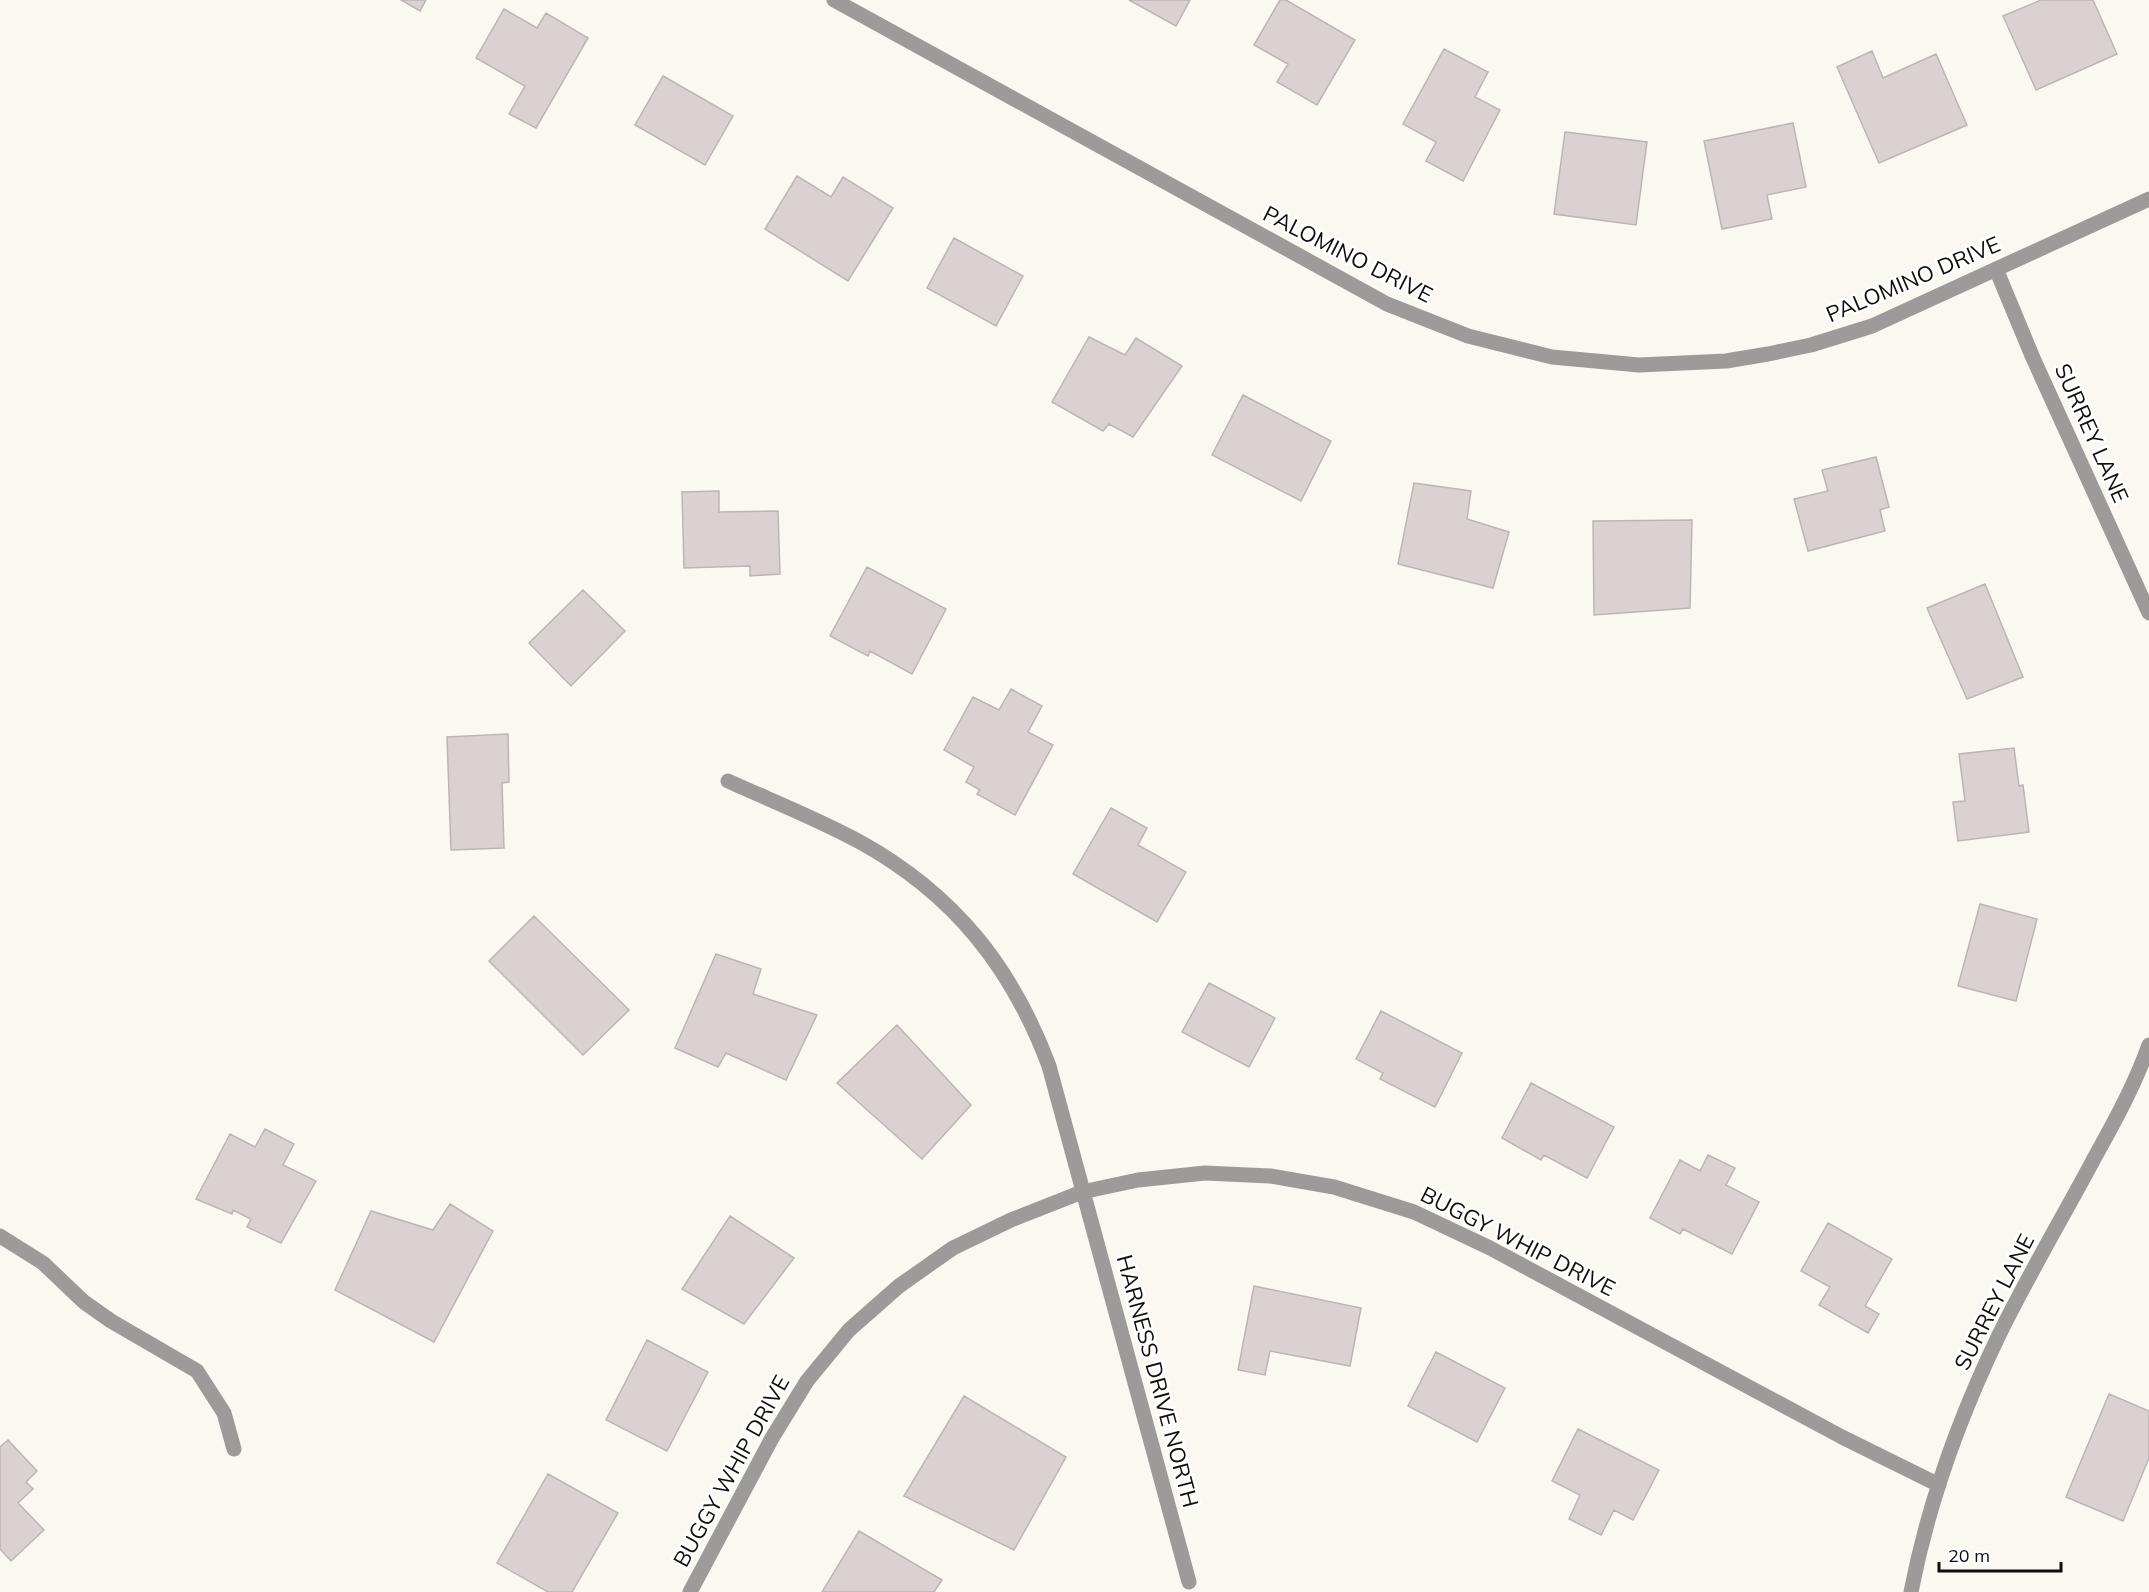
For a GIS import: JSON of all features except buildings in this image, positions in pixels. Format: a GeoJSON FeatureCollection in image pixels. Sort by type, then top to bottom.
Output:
{"type":"FeatureCollection","features":[{"type":"Feature","properties":{"kind":"street","name":"PALOMINO DRIVE"},"geometry":{"type":"LineString","coordinates":[[834,0],[1387,304],[1468,336],[1552,357],[1639,365],[1726,360],[1811,345],[1872,326],[2149,199]]}},
{"type":"Feature","properties":{"kind":"street","name":"SURREY LANE"},"geometry":{"type":"LineString","coordinates":[[1996,269],[2033,358],[2149,613]]}},
{"type":"Feature","properties":{"kind":"street","name":"HARNESS DRIVE NORTH"},"geometry":{"type":"LineString","coordinates":[[728,781],[860,842],[906,870],[947,904],[984,944],[1014,989],[1038,1037],[1049,1066],[1189,1582]]}},
{"type":"Feature","properties":{"kind":"street","name":"SURREY LANE"},"geometry":{"type":"LineString","coordinates":[[1911,1592],[1918,1557],[1939,1485],[1967,1407],[1999,1334],[2125,1102],[2149,1045]]}},
{"type":"Feature","properties":{"kind":"street","name":"BUGGY WHIP DRIVE"},"geometry":{"type":"LineString","coordinates":[[690,1592],[772,1438],[807,1381],[849,1330],[898,1286],[953,1248],[1011,1220],[1082,1192],[1138,1179],[1204,1173],[1270,1176],[1334,1187],[1414,1212],[1490,1248],[1842,1437],[1939,1485]]}},
{"type":"Feature","properties":{"kind":"street"},"geometry":{"type":"LineString","coordinates":[[0,1236],[44,1263],[84,1302],[102,1315],[197,1371],[224,1413],[234,1449]]}}]}
